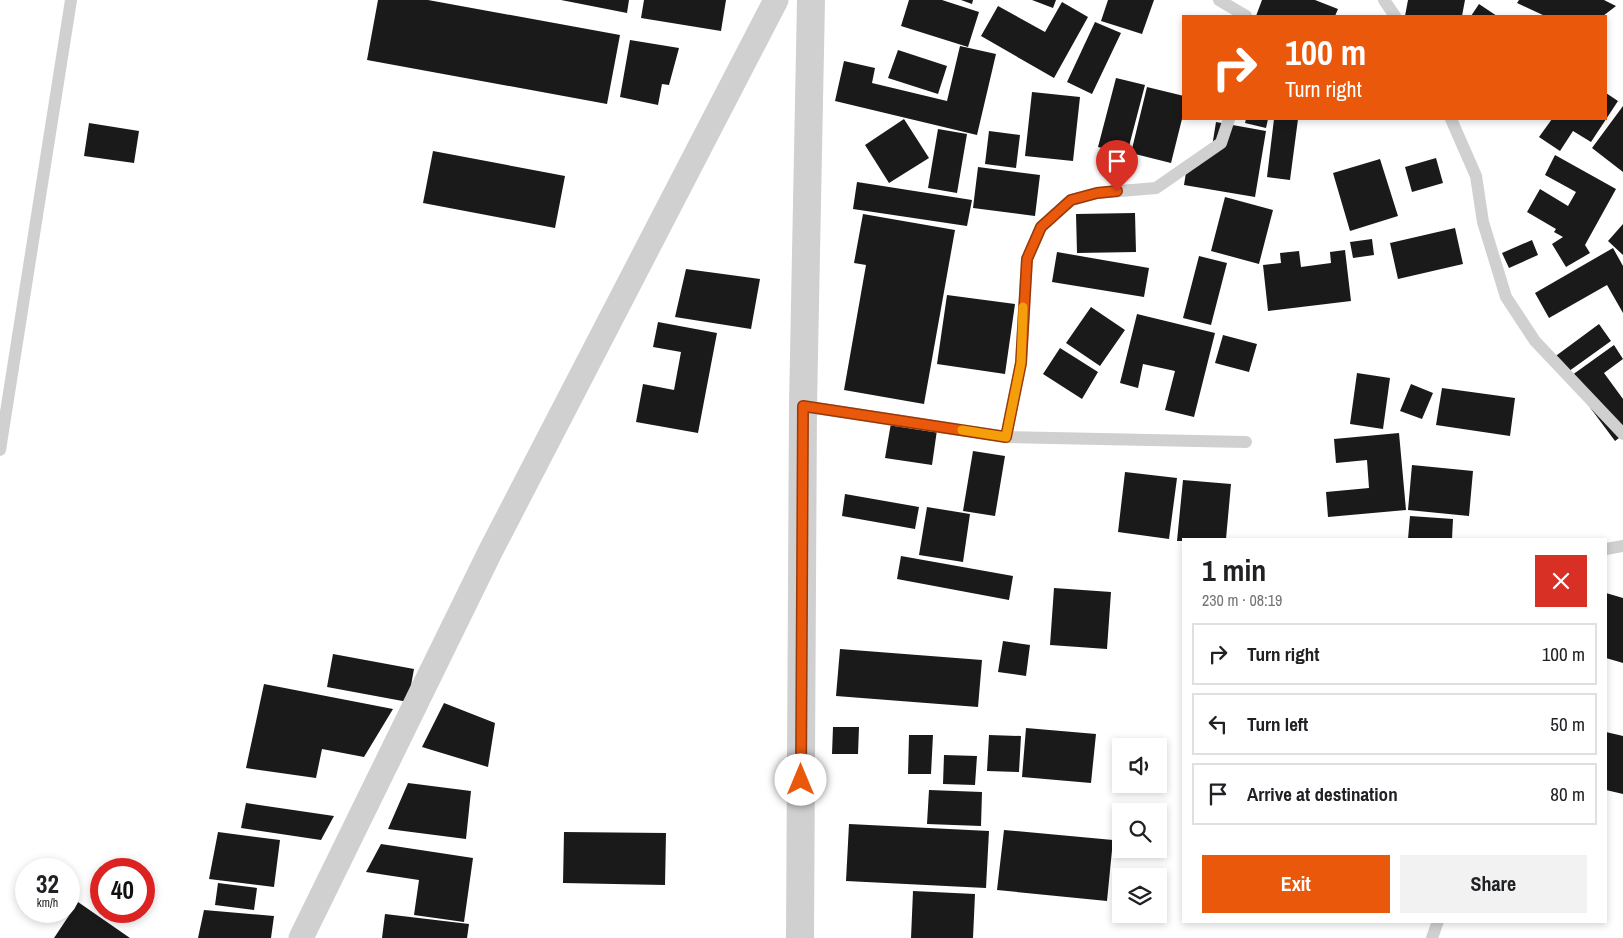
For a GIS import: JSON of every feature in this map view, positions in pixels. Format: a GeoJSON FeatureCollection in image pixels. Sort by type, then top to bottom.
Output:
{"type":"FeatureCollection","features":[{"type":"Feature","properties":{"kind":"street"},"geometry":{"type":"LineString","coordinates":[[302,938],[490,552],[607,322],[776,0]]}},
{"type":"Feature","properties":{"kind":"street"},"geometry":{"type":"LineString","coordinates":[[800,938],[803,406],[811,0]]}},
{"type":"Feature","properties":{"kind":"lane"},"geometry":{"type":"LineString","coordinates":[[0,450],[71,0]]}},
{"type":"Feature","properties":{"kind":"lane"},"geometry":{"type":"LineString","coordinates":[[1219,0],[1244,15]]}},
{"type":"Feature","properties":{"kind":"lane"},"geometry":{"type":"LineString","coordinates":[[1384,0],[1394,15]]}},
{"type":"Feature","properties":{"kind":"lane"},"geometry":{"type":"LineString","coordinates":[[1006,437],[1021,363],[1027,259],[1041,227],[1071,200],[1097,193],[1156,188],[1221,143],[1229,120]]}},
{"type":"Feature","properties":{"kind":"lane"},"geometry":{"type":"LineString","coordinates":[[1450,120],[1476,176],[1483,222],[1506,297],[1534,341],[1623,434]]}},
{"type":"Feature","properties":{"kind":"lane"},"geometry":{"type":"LineString","coordinates":[[803,406],[1006,437],[1246,442]]}},
{"type":"Feature","properties":{"kind":"lane"},"geometry":{"type":"LineString","coordinates":[[1607,549],[1623,546]]}},
{"type":"Feature","properties":{"kind":"lane"},"geometry":{"type":"LineString","coordinates":[[1432,938],[1437,923]]}},
{"type":"Feature","properties":{"kind":"building"},"geometry":{"type":"Polygon","coordinates":[[[378,0],[428,0],[620,35],[607,104],[367,60],[378,0]]]}},
{"type":"Feature","properties":{"kind":"building"},"geometry":{"type":"Polygon","coordinates":[[[561,0],[629,0],[627,13],[561,0]]]}},
{"type":"Feature","properties":{"kind":"building"},"geometry":{"type":"Polygon","coordinates":[[[644,0],[726,0],[721,31],[641,18],[644,0]]]}},
{"type":"Feature","properties":{"kind":"building"},"geometry":{"type":"Polygon","coordinates":[[[909,0],[942,0],[979,12],[968,47],[901,26],[909,0]]]}},
{"type":"Feature","properties":{"kind":"building"},"geometry":{"type":"Polygon","coordinates":[[[961,0],[973,0],[972,4],[961,0]]]}},
{"type":"Feature","properties":{"kind":"building"},"geometry":{"type":"Polygon","coordinates":[[[1032,0],[1056,0],[1053,8],[1032,0]]]}},
{"type":"Feature","properties":{"kind":"building"},"geometry":{"type":"Polygon","coordinates":[[[1108,0],[1154,0],[1142,34],[1101,21],[1108,0]]]}},
{"type":"Feature","properties":{"kind":"building"},"geometry":{"type":"Polygon","coordinates":[[[1262,0],[1315,0],[1338,9],[1335,15],[1256,15],[1262,0]]]}},
{"type":"Feature","properties":{"kind":"building"},"geometry":{"type":"Polygon","coordinates":[[[1408,0],[1465,0],[1462,15],[1405,15],[1408,0]]]}},
{"type":"Feature","properties":{"kind":"building"},"geometry":{"type":"Polygon","coordinates":[[[1519,0],[1604,0],[1616,6],[1604,15],[1543,15],[1517,3],[1519,0]]]}},
{"type":"Feature","properties":{"kind":"building"},"geometry":{"type":"Polygon","coordinates":[[[1062,2],[1088,17],[1054,78],[981,36],[998,6],[1045,32],[1062,2]]]}},
{"type":"Feature","properties":{"kind":"building"},"geometry":{"type":"Polygon","coordinates":[[[1479,4],[1496,15],[1472,15],[1479,4]]]}},
{"type":"Feature","properties":{"kind":"building"},"geometry":{"type":"Polygon","coordinates":[[[1095,22],[1121,33],[1092,94],[1067,82],[1095,22]]]}},
{"type":"Feature","properties":{"kind":"building"},"geometry":{"type":"Polygon","coordinates":[[[630,40],[679,48],[669,85],[662,84],[658,105],[620,97],[630,40]]]}},
{"type":"Feature","properties":{"kind":"building"},"geometry":{"type":"Polygon","coordinates":[[[960,46],[996,54],[977,135],[835,101],[844,61],[875,68],[872,83],[947,101],[960,46]]]}},
{"type":"Feature","properties":{"kind":"building"},"geometry":{"type":"Polygon","coordinates":[[[898,50],[947,66],[938,94],[888,78],[898,50]]]}},
{"type":"Feature","properties":{"kind":"building"},"geometry":{"type":"Polygon","coordinates":[[[1116,78],[1145,85],[1127,154],[1098,147],[1116,78]]]}},
{"type":"Feature","properties":{"kind":"building"},"geometry":{"type":"Polygon","coordinates":[[[1147,87],[1182,96],[1182,119],[1171,163],[1131,153],[1147,87]]]}},
{"type":"Feature","properties":{"kind":"building"},"geometry":{"type":"Polygon","coordinates":[[[1032,92],[1080,97],[1073,161],[1025,156],[1032,92]]]}},
{"type":"Feature","properties":{"kind":"building"},"geometry":{"type":"Polygon","coordinates":[[[1607,94],[1618,101],[1607,118],[1607,94]]]}},
{"type":"Feature","properties":{"kind":"building"},"geometry":{"type":"Polygon","coordinates":[[[1623,106],[1623,172],[1592,148],[1623,106]]]}},
{"type":"Feature","properties":{"kind":"building"},"geometry":{"type":"Polygon","coordinates":[[[904,119],[929,158],[889,183],[865,145],[904,119]]]}},
{"type":"Feature","properties":{"kind":"building"},"geometry":{"type":"Polygon","coordinates":[[[1246,120],[1268,120],[1266,128],[1245,123],[1246,120]]]}},
{"type":"Feature","properties":{"kind":"building"},"geometry":{"type":"Polygon","coordinates":[[[1274,120],[1298,120],[1290,180],[1267,177],[1274,120]]]}},
{"type":"Feature","properties":{"kind":"building"},"geometry":{"type":"Polygon","coordinates":[[[1551,120],[1605,120],[1591,142],[1573,131],[1560,151],[1539,137],[1551,120]]]}},
{"type":"Feature","properties":{"kind":"building"},"geometry":{"type":"Polygon","coordinates":[[[1216,122],[1266,131],[1255,197],[1184,185],[1187,166],[1211,153],[1216,122]]]}},
{"type":"Feature","properties":{"kind":"building"},"geometry":{"type":"Polygon","coordinates":[[[89,123],[139,131],[134,163],[84,156],[89,123]]]}},
{"type":"Feature","properties":{"kind":"building"},"geometry":{"type":"Polygon","coordinates":[[[938,129],[967,134],[957,193],[928,188],[938,129]]]}},
{"type":"Feature","properties":{"kind":"building"},"geometry":{"type":"Polygon","coordinates":[[[989,131],[1020,135],[1016,168],[985,164],[989,131]]]}},
{"type":"Feature","properties":{"kind":"building"},"geometry":{"type":"Polygon","coordinates":[[[433,151],[565,176],[555,228],[423,203],[433,151]]]}},
{"type":"Feature","properties":{"kind":"building"},"geometry":{"type":"Polygon","coordinates":[[[1555,155],[1616,189],[1585,245],[1590,253],[1566,267],[1552,244],[1563,237],[1554,232],[1556,229],[1527,212],[1540,189],[1568,206],[1576,192],[1545,175],[1555,155]]]}},
{"type":"Feature","properties":{"kind":"building"},"geometry":{"type":"Polygon","coordinates":[[[1436,158],[1443,183],[1412,192],[1405,167],[1436,158]]]}},
{"type":"Feature","properties":{"kind":"building"},"geometry":{"type":"Polygon","coordinates":[[[1380,159],[1398,216],[1350,231],[1333,173],[1380,159]]]}},
{"type":"Feature","properties":{"kind":"building"},"geometry":{"type":"Polygon","coordinates":[[[978,167],[1040,175],[1035,216],[973,208],[978,167]]]}},
{"type":"Feature","properties":{"kind":"building"},"geometry":{"type":"Polygon","coordinates":[[[857,182],[972,200],[967,226],[853,209],[857,182]]]}},
{"type":"Feature","properties":{"kind":"building"},"geometry":{"type":"Polygon","coordinates":[[[1225,197],[1273,210],[1259,264],[1211,251],[1225,197]]]}},
{"type":"Feature","properties":{"kind":"building"},"geometry":{"type":"Polygon","coordinates":[[[1135,213],[1136,252],[1077,253],[1076,214],[1135,213]]]}},
{"type":"Feature","properties":{"kind":"building"},"geometry":{"type":"Polygon","coordinates":[[[863,214],[955,230],[924,404],[844,390],[866,265],[854,263],[863,214]]]}},
{"type":"Feature","properties":{"kind":"building"},"geometry":{"type":"Polygon","coordinates":[[[1623,224],[1623,255],[1608,241],[1623,224]]]}},
{"type":"Feature","properties":{"kind":"building"},"geometry":{"type":"Polygon","coordinates":[[[1455,228],[1463,264],[1398,279],[1390,243],[1455,228]]]}},
{"type":"Feature","properties":{"kind":"building"},"geometry":{"type":"Polygon","coordinates":[[[1372,239],[1374,255],[1353,258],[1350,242],[1372,239]]]}},
{"type":"Feature","properties":{"kind":"building"},"geometry":{"type":"Polygon","coordinates":[[[1532,240],[1538,255],[1509,268],[1502,253],[1532,240]]]}},
{"type":"Feature","properties":{"kind":"building"},"geometry":{"type":"Polygon","coordinates":[[[1613,248],[1623,266],[1623,313],[1607,285],[1549,318],[1535,293],[1613,248]]]}},
{"type":"Feature","properties":{"kind":"building"},"geometry":{"type":"Polygon","coordinates":[[[1345,250],[1351,301],[1268,311],[1263,265],[1281,263],[1280,253],[1299,251],[1301,267],[1331,263],[1330,252],[1345,250]]]}},
{"type":"Feature","properties":{"kind":"building"},"geometry":{"type":"Polygon","coordinates":[[[1057,252],[1149,268],[1144,297],[1052,282],[1057,252]]]}},
{"type":"Feature","properties":{"kind":"building"},"geometry":{"type":"Polygon","coordinates":[[[1199,256],[1227,263],[1211,325],[1183,318],[1199,256]]]}},
{"type":"Feature","properties":{"kind":"building"},"geometry":{"type":"Polygon","coordinates":[[[686,269],[760,279],[751,329],[675,317],[686,269]]]}},
{"type":"Feature","properties":{"kind":"building"},"geometry":{"type":"Polygon","coordinates":[[[947,295],[1015,304],[1005,374],[937,364],[947,295]]]}},
{"type":"Feature","properties":{"kind":"building"},"geometry":{"type":"Polygon","coordinates":[[[1091,307],[1125,330],[1100,366],[1066,343],[1091,307]]]}},
{"type":"Feature","properties":{"kind":"building"},"geometry":{"type":"Polygon","coordinates":[[[1137,314],[1215,333],[1194,417],[1165,410],[1175,371],[1143,364],[1138,388],[1120,383],[1137,314]]]}},
{"type":"Feature","properties":{"kind":"building"},"geometry":{"type":"Polygon","coordinates":[[[658,322],[717,333],[698,433],[636,422],[643,384],[674,390],[681,352],[653,347],[658,322]]]}},
{"type":"Feature","properties":{"kind":"building"},"geometry":{"type":"Polygon","coordinates":[[[1599,324],[1611,341],[1565,374],[1553,358],[1599,324]]]}},
{"type":"Feature","properties":{"kind":"building"},"geometry":{"type":"Polygon","coordinates":[[[1223,335],[1257,344],[1249,372],[1215,363],[1223,335]]]}},
{"type":"Feature","properties":{"kind":"building"},"geometry":{"type":"Polygon","coordinates":[[[1614,345],[1623,359],[1604,373],[1623,399],[1623,435],[1615,441],[1568,378],[1614,345]]]}},
{"type":"Feature","properties":{"kind":"building"},"geometry":{"type":"Polygon","coordinates":[[[1060,348],[1098,372],[1082,399],[1043,374],[1060,348]]]}},
{"type":"Feature","properties":{"kind":"building"},"geometry":{"type":"Polygon","coordinates":[[[1357,373],[1390,378],[1383,429],[1350,424],[1357,373]]]}},
{"type":"Feature","properties":{"kind":"building"},"geometry":{"type":"Polygon","coordinates":[[[1411,384],[1433,393],[1422,419],[1400,411],[1411,384]]]}},
{"type":"Feature","properties":{"kind":"building"},"geometry":{"type":"Polygon","coordinates":[[[1442,388],[1515,398],[1510,436],[1436,425],[1442,388]]]}},
{"type":"Feature","properties":{"kind":"building"},"geometry":{"type":"Polygon","coordinates":[[[891,423],[937,430],[932,465],[885,458],[891,423]]]}},
{"type":"Feature","properties":{"kind":"building"},"geometry":{"type":"Polygon","coordinates":[[[1399,433],[1406,510],[1328,517],[1326,492],[1369,488],[1367,460],[1336,463],[1334,439],[1399,433]]]}},
{"type":"Feature","properties":{"kind":"building"},"geometry":{"type":"Polygon","coordinates":[[[973,451],[1005,456],[995,516],[963,511],[973,451]]]}},
{"type":"Feature","properties":{"kind":"building"},"geometry":{"type":"Polygon","coordinates":[[[1412,465],[1473,471],[1469,516],[1408,510],[1412,465]]]}},
{"type":"Feature","properties":{"kind":"building"},"geometry":{"type":"Polygon","coordinates":[[[1125,472],[1177,478],[1169,539],[1118,532],[1125,472]]]}},
{"type":"Feature","properties":{"kind":"building"},"geometry":{"type":"Polygon","coordinates":[[[1183,480],[1231,484],[1226,538],[1182,538],[1182,541],[1177,541],[1183,480]]]}},
{"type":"Feature","properties":{"kind":"building"},"geometry":{"type":"Polygon","coordinates":[[[845,494],[919,507],[915,529],[842,516],[845,494]]]}},
{"type":"Feature","properties":{"kind":"building"},"geometry":{"type":"Polygon","coordinates":[[[927,507],[970,514],[963,562],[919,555],[927,507]]]}},
{"type":"Feature","properties":{"kind":"building"},"geometry":{"type":"Polygon","coordinates":[[[1410,516],[1453,519],[1452,538],[1408,538],[1410,516]]]}},
{"type":"Feature","properties":{"kind":"building"},"geometry":{"type":"Polygon","coordinates":[[[901,556],[1013,576],[1009,600],[897,579],[901,556]]]}},
{"type":"Feature","properties":{"kind":"building"},"geometry":{"type":"Polygon","coordinates":[[[1054,588],[1111,592],[1107,649],[1050,645],[1054,588]]]}},
{"type":"Feature","properties":{"kind":"building"},"geometry":{"type":"Polygon","coordinates":[[[1607,593],[1623,598],[1623,663],[1607,658],[1607,593]]]}},
{"type":"Feature","properties":{"kind":"building"},"geometry":{"type":"Polygon","coordinates":[[[1003,641],[1030,645],[1026,676],[998,672],[1003,641]]]}},
{"type":"Feature","properties":{"kind":"building"},"geometry":{"type":"Polygon","coordinates":[[[840,649],[982,660],[978,707],[836,696],[840,649]]]}},
{"type":"Feature","properties":{"kind":"building"},"geometry":{"type":"Polygon","coordinates":[[[333,654],[414,669],[408,702],[327,687],[333,654]]]}},
{"type":"Feature","properties":{"kind":"building"},"geometry":{"type":"Polygon","coordinates":[[[264,684],[393,709],[364,757],[322,749],[316,778],[246,768],[264,684]]]}},
{"type":"Feature","properties":{"kind":"building"},"geometry":{"type":"Polygon","coordinates":[[[444,703],[495,723],[488,767],[422,747],[444,703]]]}},
{"type":"Feature","properties":{"kind":"building"},"geometry":{"type":"Polygon","coordinates":[[[833,727],[859,727],[858,754],[832,754],[833,727]]]}},
{"type":"Feature","properties":{"kind":"building"},"geometry":{"type":"Polygon","coordinates":[[[1026,728],[1096,734],[1091,783],[1022,777],[1026,728]]]}},
{"type":"Feature","properties":{"kind":"building"},"geometry":{"type":"Polygon","coordinates":[[[1607,732],[1623,736],[1623,794],[1607,790],[1607,732]]]}},
{"type":"Feature","properties":{"kind":"building"},"geometry":{"type":"Polygon","coordinates":[[[909,735],[933,735],[931,774],[908,774],[909,735]]]}},
{"type":"Feature","properties":{"kind":"building"},"geometry":{"type":"Polygon","coordinates":[[[989,735],[1021,736],[1019,772],[987,771],[989,735]]]}},
{"type":"Feature","properties":{"kind":"building"},"geometry":{"type":"Polygon","coordinates":[[[944,755],[977,756],[975,785],[943,784],[944,755]]]}},
{"type":"Feature","properties":{"kind":"building"},"geometry":{"type":"Polygon","coordinates":[[[408,783],[471,791],[466,839],[388,829],[408,783]]]}},
{"type":"Feature","properties":{"kind":"building"},"geometry":{"type":"Polygon","coordinates":[[[929,790],[982,792],[981,826],[927,824],[929,790]]]}},
{"type":"Feature","properties":{"kind":"building"},"geometry":{"type":"Polygon","coordinates":[[[246,803],[334,816],[321,840],[241,828],[246,803]]]}},
{"type":"Feature","properties":{"kind":"building"},"geometry":{"type":"Polygon","coordinates":[[[849,824],[989,831],[986,888],[846,881],[849,824]]]}},
{"type":"Feature","properties":{"kind":"building"},"geometry":{"type":"Polygon","coordinates":[[[1004,830],[1112,840],[1107,901],[997,890],[1004,830]]]}},
{"type":"Feature","properties":{"kind":"building"},"geometry":{"type":"Polygon","coordinates":[[[218,832],[280,840],[274,887],[209,879],[218,832]]]}},
{"type":"Feature","properties":{"kind":"building"},"geometry":{"type":"Polygon","coordinates":[[[564,832],[666,833],[665,885],[563,883],[564,832]]]}},
{"type":"Feature","properties":{"kind":"building"},"geometry":{"type":"Polygon","coordinates":[[[381,844],[473,858],[464,922],[414,915],[419,880],[366,872],[381,844]]]}},
{"type":"Feature","properties":{"kind":"building"},"geometry":{"type":"Polygon","coordinates":[[[218,883],[257,888],[254,910],[215,905],[218,883]]]}},
{"type":"Feature","properties":{"kind":"building"},"geometry":{"type":"Polygon","coordinates":[[[913,891],[975,894],[973,938],[911,938],[913,891]]]}},
{"type":"Feature","properties":{"kind":"building"},"geometry":{"type":"Polygon","coordinates":[[[80,903],[90,910],[90,923],[108,923],[130,938],[54,938],[64,923],[80,923],[80,903]]]}},
{"type":"Feature","properties":{"kind":"building"},"geometry":{"type":"Polygon","coordinates":[[[204,910],[274,916],[271,938],[198,938],[204,910]]]}},
{"type":"Feature","properties":{"kind":"building"},"geometry":{"type":"Polygon","coordinates":[[[385,914],[469,924],[467,938],[382,938],[385,914]]]}},
{"type":"Feature","properties":{"kind":"slow traffic"},"geometry":{"type":"LineString","coordinates":[[962,430],[1006,437],[1021,363],[1023,307]]}},
{"type":"Feature","properties":{"kind":"route"},"geometry":{"type":"LineString","coordinates":[[801,780],[803,406],[1006,437],[1021,363],[1023,291],[1027,259],[1041,227],[1071,200],[1097,193],[1117,191]]}}]}
